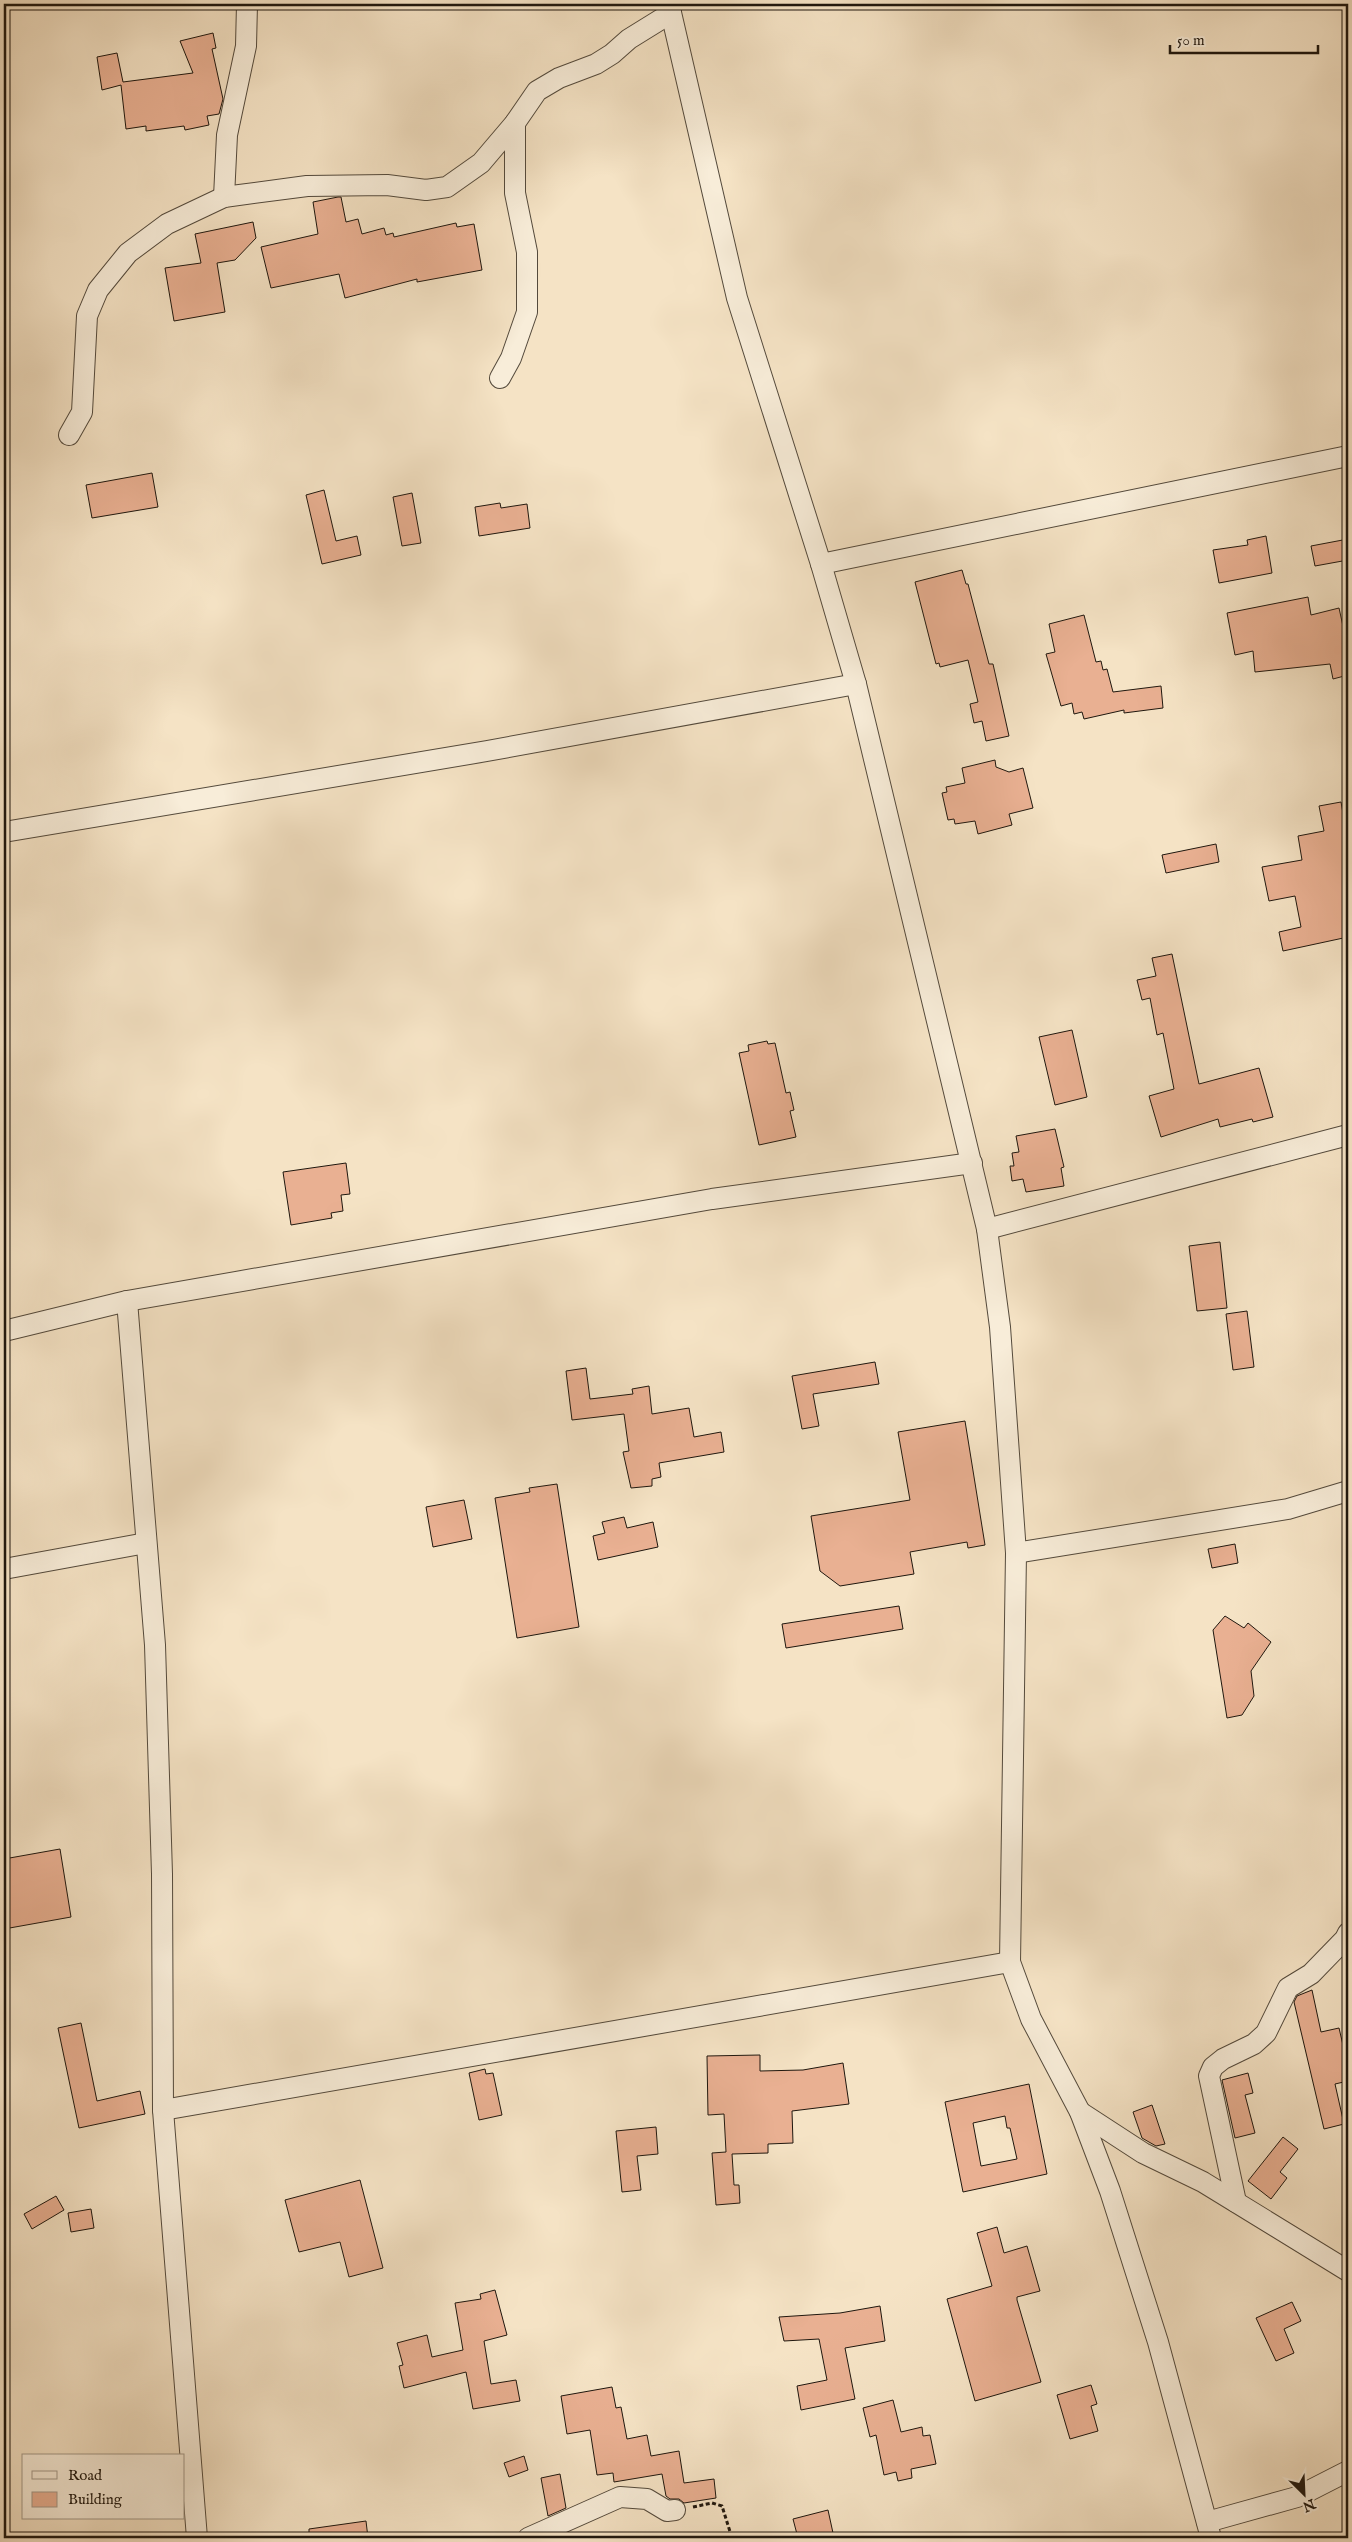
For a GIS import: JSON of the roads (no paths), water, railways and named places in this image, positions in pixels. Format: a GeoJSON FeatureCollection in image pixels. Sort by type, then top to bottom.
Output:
{"type":"FeatureCollection","features":[{"type":"Feature","properties":{"kind":"street"},"geometry":{"type":"LineString","coordinates":[[224,197],[227,134],[246,46],[247,4]]}},
{"type":"Feature","properties":{"kind":"street"},"geometry":{"type":"LineString","coordinates":[[69,435],[82,412],[87,316],[98,290],[128,254],[167,224],[224,197],[307,186],[387,185],[426,190],[447,187],[481,163],[515,122],[537,91],[559,78],[596,64],[612,54],[670,9],[738,298],[821,564],[856,684],[987,1229],[1000,1327],[1016,1553],[1010,1962],[1031,2019],[1080,2112],[1110,2191],[1158,2342],[1209,2530],[1297,2497],[1348,2471]]}},
{"type":"Feature","properties":{"kind":"street"},"geometry":{"type":"LineString","coordinates":[[500,378],[511,358],[527,312],[526,252],[515,193],[515,122]]}},
{"type":"Feature","properties":{"kind":"street"},"geometry":{"type":"LineString","coordinates":[[821,564],[1348,456]]}},
{"type":"Feature","properties":{"kind":"street"},"geometry":{"type":"LineString","coordinates":[[4,832],[487,751],[856,684]]}},
{"type":"Feature","properties":{"kind":"street"},"geometry":{"type":"LineString","coordinates":[[987,1229],[1348,1135]]}},
{"type":"Feature","properties":{"kind":"street"},"geometry":{"type":"LineString","coordinates":[[4,1331],[127,1301],[712,1199],[972,1163]]}},
{"type":"Feature","properties":{"kind":"street"},"geometry":{"type":"LineString","coordinates":[[127,1301],[154,1645],[162,1874],[163,2110],[197,2538]]}},
{"type":"Feature","properties":{"kind":"street"},"geometry":{"type":"LineString","coordinates":[[1016,1553],[1288,1509],[1348,1491]]}},
{"type":"Feature","properties":{"kind":"street"},"geometry":{"type":"LineString","coordinates":[[4,1569],[146,1543]]}},
{"type":"Feature","properties":{"kind":"street"},"geometry":{"type":"LineString","coordinates":[[1236,2202],[1209,2076],[1210,2071],[1223,2059],[1254,2044],[1266,2033],[1288,1988],[1311,1974],[1345,1939],[1348,1932]]}},
{"type":"Feature","properties":{"kind":"street"},"geometry":{"type":"LineString","coordinates":[[163,2110],[1010,1962]]}},
{"type":"Feature","properties":{"kind":"street"},"geometry":{"type":"LineString","coordinates":[[1080,2112],[1143,2153],[1203,2182],[1348,2271]]}},
{"type":"Feature","properties":{"kind":"street"},"geometry":{"type":"LineString","coordinates":[[528,2538],[620,2497],[647,2499],[667,2511],[675,2510]]}}]}
